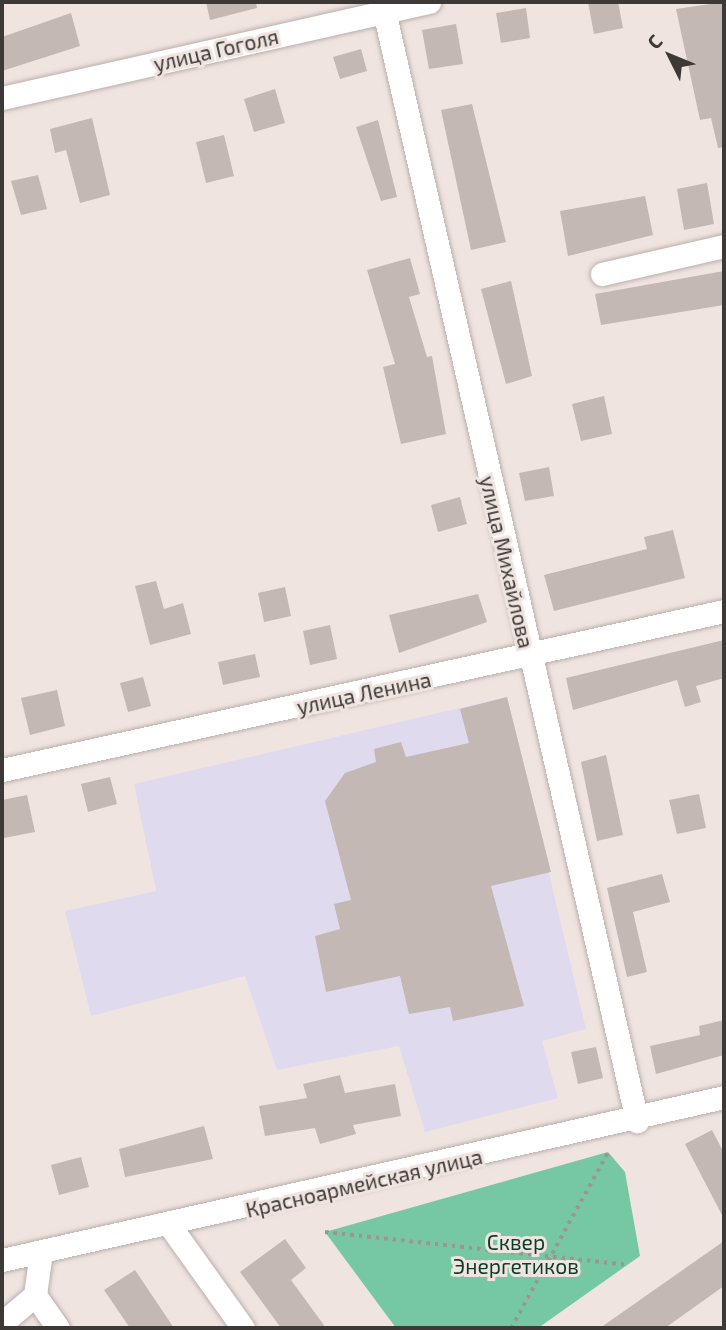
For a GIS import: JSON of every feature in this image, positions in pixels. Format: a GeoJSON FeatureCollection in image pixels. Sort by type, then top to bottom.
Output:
{"type":"FeatureCollection","features":[{"type":"Feature","properties":{"kind":"street","name":"улица Гоголя"},"geometry":{"type":"LineString","coordinates":[[2,98],[383,7],[429,2]]}},
{"type":"Feature","properties":{"kind":"street","name":"улица Михайлова"},"geometry":{"type":"LineString","coordinates":[[383,7],[528,658],[637,1121]]}},
{"type":"Feature","properties":{"kind":"street"},"geometry":{"type":"LineString","coordinates":[[602,274],[724,246]]}},
{"type":"Feature","properties":{"kind":"street","name":"улица Ленина"},"geometry":{"type":"LineString","coordinates":[[2,770],[528,658],[724,611]]}},
{"type":"Feature","properties":{"kind":"street","name":"Красноармейская улица"},"geometry":{"type":"LineString","coordinates":[[2,1260],[170,1226],[637,1121],[724,1097]]}},
{"type":"Feature","properties":{"kind":"street"},"geometry":{"type":"LineString","coordinates":[[170,1226],[243,1328]]}},
{"type":"Feature","properties":{"kind":"street"},"geometry":{"type":"LineString","coordinates":[[2,1322],[35,1295],[41,1252]]}},
{"type":"Feature","properties":{"kind":"street"},"geometry":{"type":"LineString","coordinates":[[35,1295],[58,1328]]}},
{"type":"Feature","properties":{"kind":"path"},"geometry":{"type":"LineString","coordinates":[[511,1328],[608,1152]]}},
{"type":"Feature","properties":{"kind":"path"},"geometry":{"type":"LineString","coordinates":[[325,1232],[627,1265]]}},
{"type":"Feature","properties":{"kind":"shaded area"},"geometry":{"type":"Polygon","coordinates":[[[507,697],[586,1029],[542,1041],[558,1098],[425,1132],[399,1046],[277,1070],[245,976],[91,1016],[65,911],[156,891],[134,784],[507,697]]]}},
{"type":"Feature","properties":{"kind":"green space","name":"Сквер Энергетиков"},"geometry":{"type":"Polygon","coordinates":[[[608,1152],[625,1172],[640,1256],[538,1328],[396,1328],[325,1232],[608,1152]]]}},
{"type":"Feature","properties":{"kind":"building"},"geometry":{"type":"Polygon","coordinates":[[[206,2],[256,2],[257,8],[210,20],[206,2]]]}},
{"type":"Feature","properties":{"kind":"building"},"geometry":{"type":"Polygon","coordinates":[[[588,2],[618,2],[623,28],[594,34],[588,2]]]}},
{"type":"Feature","properties":{"kind":"building"},"geometry":{"type":"Polygon","coordinates":[[[724,2],[724,147],[718,148],[711,118],[700,120],[676,9],[724,2]]]}},
{"type":"Feature","properties":{"kind":"building"},"geometry":{"type":"Polygon","coordinates":[[[526,8],[530,38],[501,43],[496,13],[526,8]]]}},
{"type":"Feature","properties":{"kind":"building"},"geometry":{"type":"Polygon","coordinates":[[[71,13],[80,46],[2,71],[2,37],[71,13]]]}},
{"type":"Feature","properties":{"kind":"building"},"geometry":{"type":"Polygon","coordinates":[[[456,24],[463,64],[429,69],[422,30],[456,24]]]}},
{"type":"Feature","properties":{"kind":"building"},"geometry":{"type":"Polygon","coordinates":[[[361,49],[367,71],[340,79],[333,57],[361,49]]]}},
{"type":"Feature","properties":{"kind":"building"},"geometry":{"type":"Polygon","coordinates":[[[275,89],[285,123],[254,132],[244,99],[275,89]]]}},
{"type":"Feature","properties":{"kind":"building"},"geometry":{"type":"Polygon","coordinates":[[[472,104],[506,242],[471,250],[441,110],[472,104]]]}},
{"type":"Feature","properties":{"kind":"building"},"geometry":{"type":"Polygon","coordinates":[[[92,118],[110,195],[80,203],[66,150],[55,153],[50,129],[92,118]]]}},
{"type":"Feature","properties":{"kind":"building"},"geometry":{"type":"Polygon","coordinates":[[[378,120],[397,197],[381,201],[356,127],[378,120]]]}},
{"type":"Feature","properties":{"kind":"building"},"geometry":{"type":"Polygon","coordinates":[[[224,135],[234,176],[206,183],[196,142],[224,135]]]}},
{"type":"Feature","properties":{"kind":"building"},"geometry":{"type":"Polygon","coordinates":[[[38,175],[47,209],[21,215],[11,181],[38,175]]]}},
{"type":"Feature","properties":{"kind":"building"},"geometry":{"type":"Polygon","coordinates":[[[707,183],[714,224],[684,230],[677,189],[707,183]]]}},
{"type":"Feature","properties":{"kind":"building"},"geometry":{"type":"Polygon","coordinates":[[[645,196],[653,235],[568,256],[560,211],[645,196]]]}},
{"type":"Feature","properties":{"kind":"building"},"geometry":{"type":"Polygon","coordinates":[[[410,258],[420,294],[409,297],[427,357],[432,356],[446,434],[401,444],[383,367],[395,364],[367,270],[410,258]]]}},
{"type":"Feature","properties":{"kind":"building"},"geometry":{"type":"Polygon","coordinates":[[[724,271],[724,305],[601,325],[595,294],[724,271]]]}},
{"type":"Feature","properties":{"kind":"building"},"geometry":{"type":"Polygon","coordinates":[[[511,281],[532,376],[506,384],[481,289],[511,281]]]}},
{"type":"Feature","properties":{"kind":"building"},"geometry":{"type":"Polygon","coordinates":[[[604,396],[612,434],[581,441],[572,404],[604,396]]]}},
{"type":"Feature","properties":{"kind":"building"},"geometry":{"type":"Polygon","coordinates":[[[549,467],[554,496],[525,501],[519,473],[549,467]]]}},
{"type":"Feature","properties":{"kind":"building"},"geometry":{"type":"Polygon","coordinates":[[[460,497],[467,524],[438,532],[431,505],[460,497]]]}},
{"type":"Feature","properties":{"kind":"building"},"geometry":{"type":"Polygon","coordinates":[[[673,530],[685,578],[554,611],[544,575],[647,549],[644,537],[673,530]]]}},
{"type":"Feature","properties":{"kind":"building"},"geometry":{"type":"Polygon","coordinates":[[[156,581],[164,609],[183,603],[191,634],[150,645],[135,586],[156,581]]]}},
{"type":"Feature","properties":{"kind":"building"},"geometry":{"type":"Polygon","coordinates":[[[285,587],[291,616],[264,622],[258,593],[285,587]]]}},
{"type":"Feature","properties":{"kind":"building"},"geometry":{"type":"Polygon","coordinates":[[[478,594],[487,622],[399,653],[389,615],[478,594]]]}},
{"type":"Feature","properties":{"kind":"building"},"geometry":{"type":"Polygon","coordinates":[[[330,625],[337,659],[310,665],[303,631],[330,625]]]}},
{"type":"Feature","properties":{"kind":"building"},"geometry":{"type":"Polygon","coordinates":[[[724,640],[724,678],[696,686],[701,702],[685,707],[677,680],[573,710],[566,678],[724,640]]]}},
{"type":"Feature","properties":{"kind":"building"},"geometry":{"type":"Polygon","coordinates":[[[255,654],[260,677],[223,685],[218,662],[255,654]]]}},
{"type":"Feature","properties":{"kind":"building"},"geometry":{"type":"Polygon","coordinates":[[[143,677],[151,706],[128,712],[120,683],[143,677]]]}},
{"type":"Feature","properties":{"kind":"building"},"geometry":{"type":"Polygon","coordinates":[[[57,690],[65,726],[30,735],[21,698],[57,690]]]}},
{"type":"Feature","properties":{"kind":"building"},"geometry":{"type":"Polygon","coordinates":[[[507,697],[551,872],[491,886],[524,1006],[453,1021],[450,1007],[409,1014],[400,976],[326,992],[315,936],[340,929],[334,904],[351,900],[325,801],[345,773],[376,762],[374,749],[401,742],[406,757],[469,743],[460,709],[507,697]]]}},
{"type":"Feature","properties":{"kind":"building"},"geometry":{"type":"Polygon","coordinates":[[[606,755],[623,835],[597,841],[581,762],[606,755]]]}},
{"type":"Feature","properties":{"kind":"building"},"geometry":{"type":"Polygon","coordinates":[[[110,777],[117,804],[88,812],[81,784],[110,777]]]}},
{"type":"Feature","properties":{"kind":"building"},"geometry":{"type":"Polygon","coordinates":[[[699,794],[706,828],[677,834],[669,800],[699,794]]]}},
{"type":"Feature","properties":{"kind":"building"},"geometry":{"type":"Polygon","coordinates":[[[27,795],[35,832],[4,838],[2,800],[27,795]]]}},
{"type":"Feature","properties":{"kind":"building"},"geometry":{"type":"Polygon","coordinates":[[[662,874],[670,902],[633,912],[647,972],[627,977],[607,888],[662,874]]]}},
{"type":"Feature","properties":{"kind":"building"},"geometry":{"type":"Polygon","coordinates":[[[724,1020],[724,1055],[656,1074],[650,1046],[700,1035],[699,1026],[724,1020]]]}},
{"type":"Feature","properties":{"kind":"building"},"geometry":{"type":"Polygon","coordinates":[[[596,1047],[603,1078],[578,1084],[571,1052],[596,1047]]]}},
{"type":"Feature","properties":{"kind":"building"},"geometry":{"type":"Polygon","coordinates":[[[340,1075],[345,1093],[395,1084],[401,1116],[353,1125],[356,1134],[320,1144],[315,1128],[265,1136],[259,1106],[307,1098],[303,1084],[340,1075]]]}},
{"type":"Feature","properties":{"kind":"building"},"geometry":{"type":"Polygon","coordinates":[[[204,1126],[213,1159],[125,1177],[119,1149],[204,1126]]]}},
{"type":"Feature","properties":{"kind":"building"},"geometry":{"type":"Polygon","coordinates":[[[712,1130],[724,1153],[724,1219],[685,1144],[712,1130]]]}},
{"type":"Feature","properties":{"kind":"building"},"geometry":{"type":"Polygon","coordinates":[[[81,1157],[89,1187],[59,1195],[51,1165],[81,1157]]]}},
{"type":"Feature","properties":{"kind":"building"},"geometry":{"type":"Polygon","coordinates":[[[285,1239],[306,1268],[291,1280],[326,1328],[281,1328],[240,1272],[285,1239]]]}},
{"type":"Feature","properties":{"kind":"building"},"geometry":{"type":"Polygon","coordinates":[[[724,1241],[724,1286],[665,1328],[600,1328],[724,1241]]]}},
{"type":"Feature","properties":{"kind":"building"},"geometry":{"type":"Polygon","coordinates":[[[135,1270],[174,1328],[130,1328],[104,1290],[135,1270]]]}}]}
